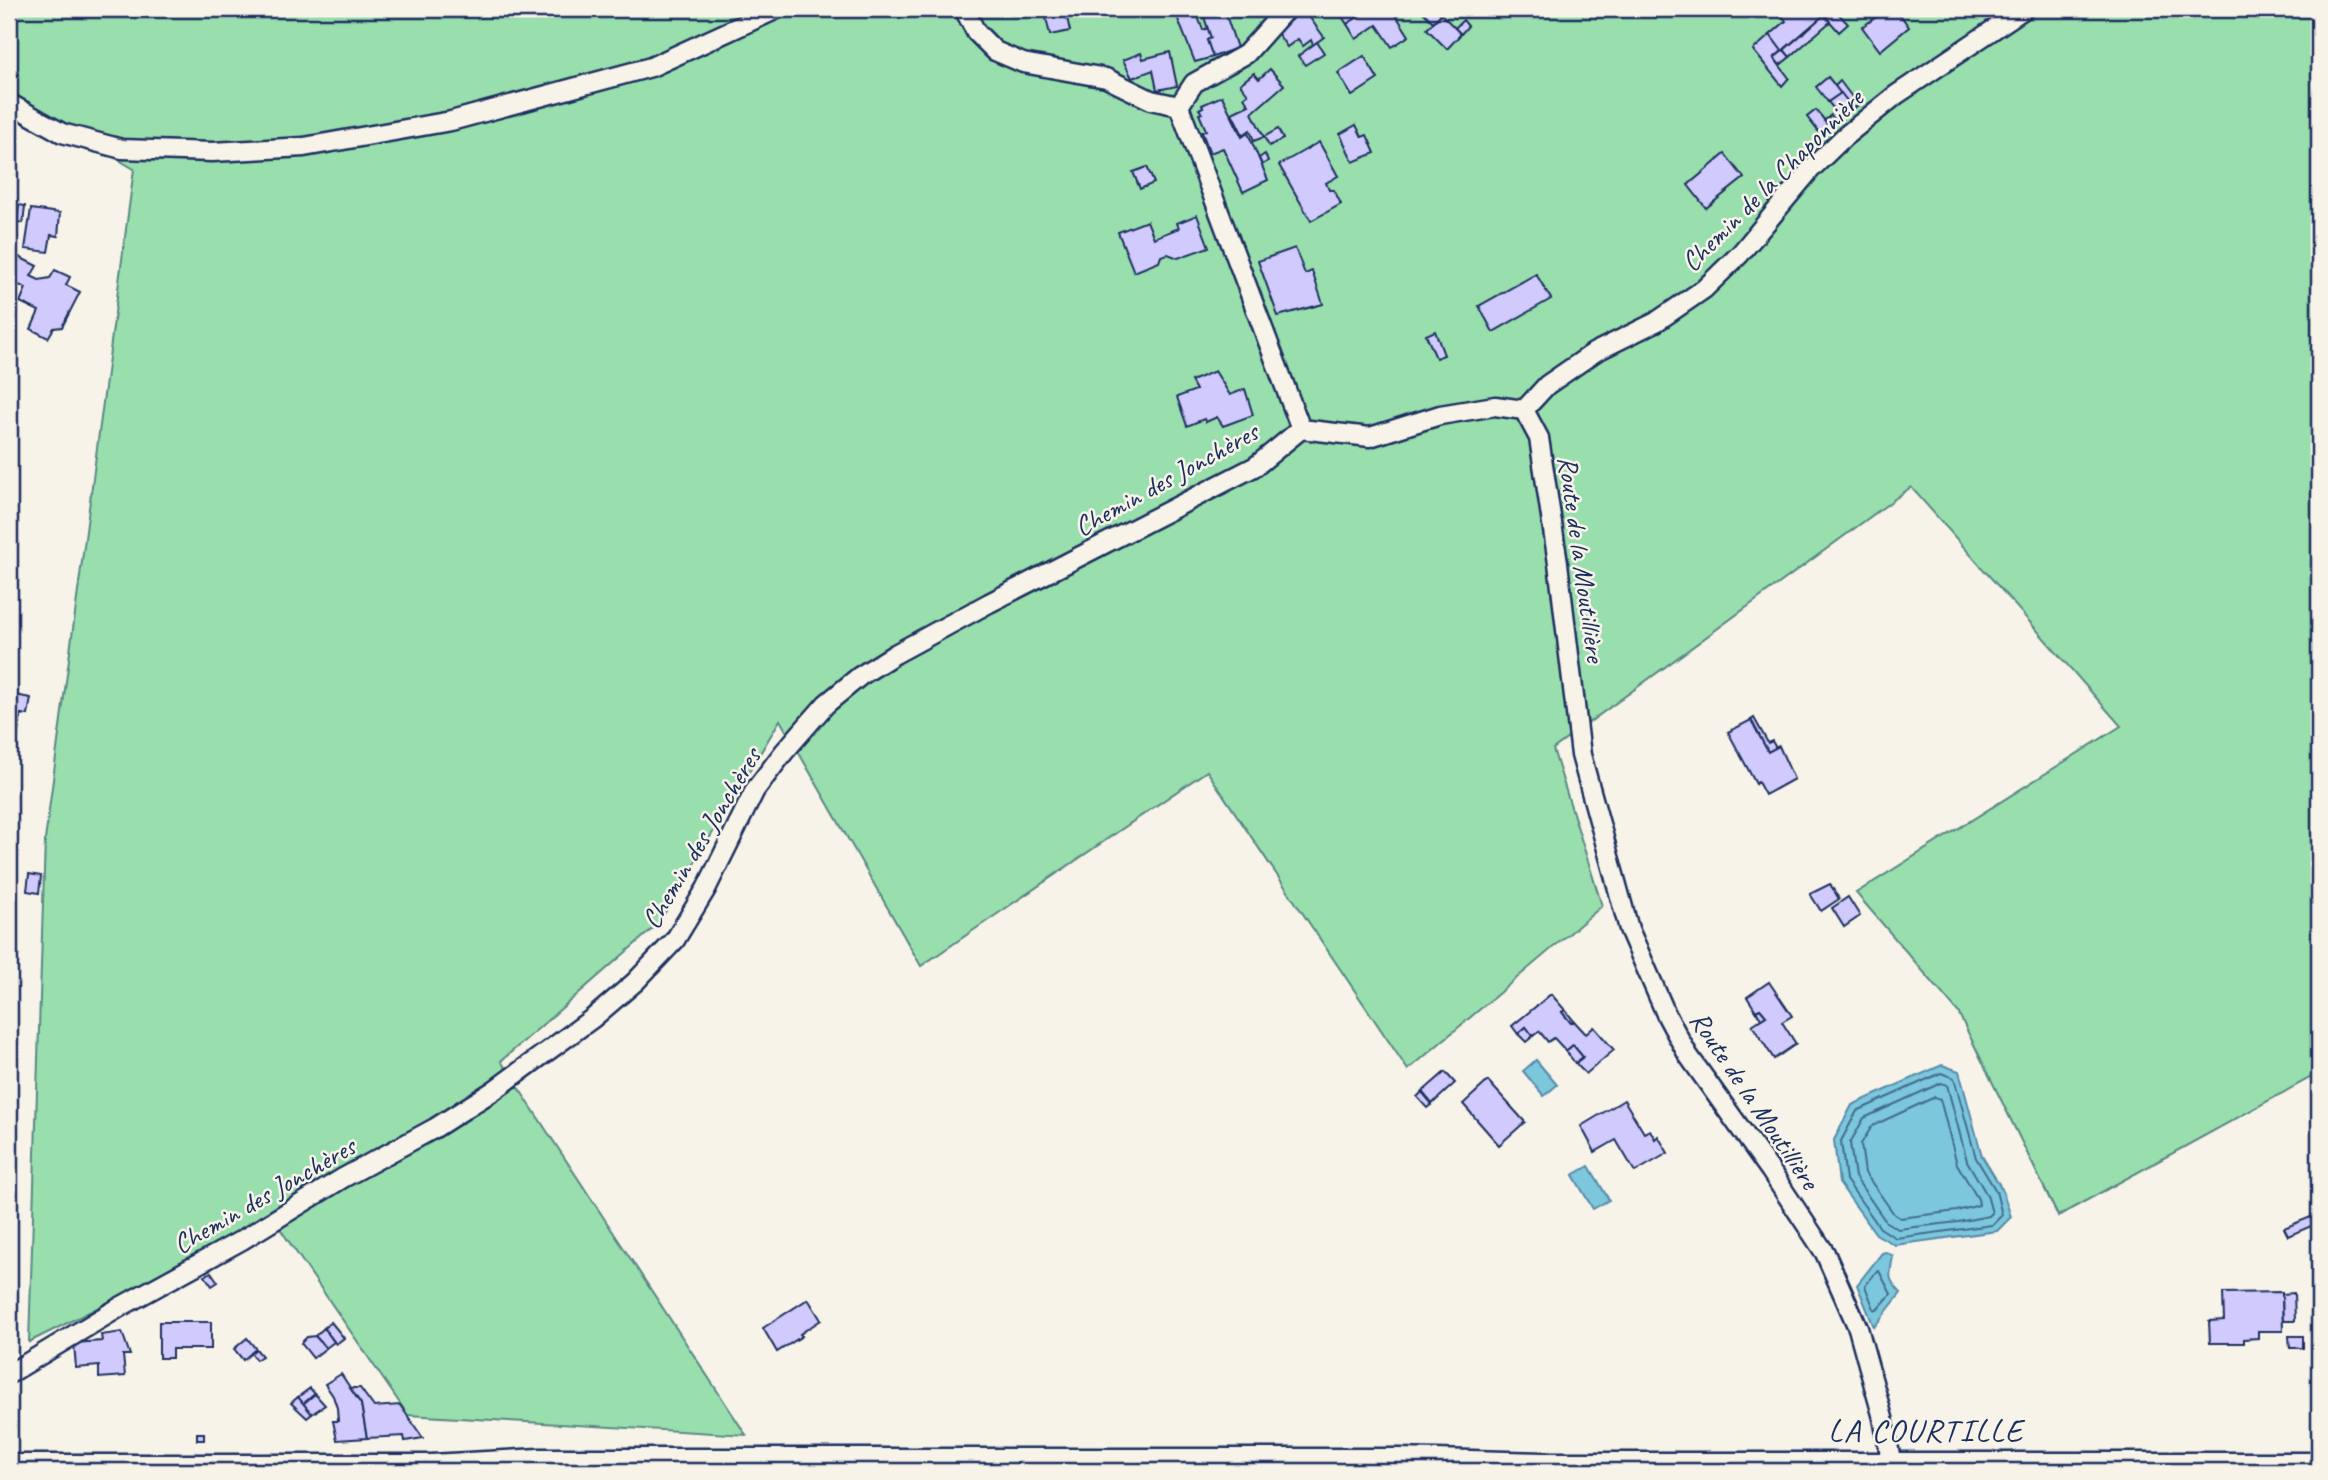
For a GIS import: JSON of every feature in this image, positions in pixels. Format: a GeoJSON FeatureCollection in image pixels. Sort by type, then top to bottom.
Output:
{"type":"FeatureCollection","features":[{"type":"Feature","properties":{"kind":"main road"},"geometry":{"type":"LineString","coordinates":[[9,1469],[441,1470],[540,1463],[1399,1463],[1543,1467],[1892,1468],[2319,1466]]}},
{"type":"Feature","properties":{"kind":"main road"},"geometry":{"type":"LineString","coordinates":[[1486,1471],[1543,1467]]}},
{"type":"Feature","properties":{"kind":"street"},"geometry":{"type":"LineString","coordinates":[[9,103],[62,133],[122,149],[212,152],[304,147],[451,121],[651,67],[776,9]]}},
{"type":"Feature","properties":{"kind":"street"},"geometry":{"type":"LineString","coordinates":[[964,9],[976,32],[995,51],[1023,63],[1106,78],[1151,100],[1179,106]]}},
{"type":"Feature","properties":{"kind":"street"},"geometry":{"type":"LineString","coordinates":[[1179,106],[1194,83],[1246,54],[1286,9]]}},
{"type":"Feature","properties":{"kind":"street","name":"Chemin de la Chaponnière"},"geometry":{"type":"LineString","coordinates":[[1524,410],[1547,385],[1595,352],[1656,322],[1704,289],[1740,254],[1811,169],[1844,137],[1896,94],[2024,9]]}},
{"type":"Feature","properties":{"kind":"street"},"geometry":{"type":"LineString","coordinates":[[1179,106],[1301,429],[1370,437],[1440,415],[1495,406],[1524,410]]}},
{"type":"Feature","properties":{"kind":"street","name":"Route de la Moutillière"},"geometry":{"type":"LineString","coordinates":[[1524,410],[1539,438],[1558,563],[1581,755],[1629,929],[1666,1014],[1688,1055],[1825,1253],[1858,1328],[1892,1468]]}},
{"type":"Feature","properties":{"kind":"street","name":"Chemin des Jonchères"},"geometry":{"type":"LineString","coordinates":[[9,1374],[58,1343],[242,1240],[343,1178],[435,1128],[593,1018],[635,982],[675,940],[706,889],[755,790],[783,751],[826,704],[860,676],[894,654],[1256,466],[1301,429]]}},
{"type":"Feature","properties":{"kind":"street"},"geometry":{"type":"LineString","coordinates":[[892,1463],[923,1471]]}},
{"type":"Feature","properties":{"kind":"street"},"geometry":{"type":"LineString","coordinates":[[1145,1471],[1197,1463]]}},
{"type":"Feature","properties":{"kind":"green space"},"geometry":{"type":"Polygon","coordinates":[[[9,9],[2319,9],[2319,1073],[2058,1216],[1958,1012],[1856,893],[2121,726],[1911,487],[1553,749],[1602,906],[1408,1070],[1207,771],[921,966],[780,720],[658,924],[501,1061],[746,1435],[408,1415],[274,1220],[29,1342],[45,840],[134,169],[9,95],[9,9]]]}},
{"type":"Feature","properties":{"kind":"water"},"geometry":{"type":"Polygon","coordinates":[[[1536,1060],[1557,1085],[1544,1096],[1523,1071],[1536,1060]]]}},
{"type":"Feature","properties":{"kind":"water"},"geometry":{"type":"Polygon","coordinates":[[[1942,1065],[1959,1071],[1982,1156],[2002,1189],[2011,1217],[1997,1231],[1895,1245],[1876,1234],[1839,1183],[1834,1140],[1852,1105],[1942,1065]]]}},
{"type":"Feature","properties":{"kind":"water"},"geometry":{"type":"Polygon","coordinates":[[[1589,1166],[1609,1200],[1593,1209],[1573,1175],[1589,1166]]]}},
{"type":"Feature","properties":{"kind":"water"},"geometry":{"type":"Polygon","coordinates":[[[1882,1253],[1893,1256],[1890,1276],[1901,1293],[1874,1327],[1857,1285],[1882,1253]]]}},
{"type":"Feature","properties":{"kind":"building"},"geometry":{"type":"Polygon","coordinates":[[[1044,9],[1065,9],[1070,31],[1050,35],[1044,9]]]}},
{"type":"Feature","properties":{"kind":"building"},"geometry":{"type":"Polygon","coordinates":[[[1174,9],[1195,9],[1203,30],[1208,28],[1211,38],[1207,40],[1213,57],[1195,62],[1174,9]]]}},
{"type":"Feature","properties":{"kind":"building"},"geometry":{"type":"Polygon","coordinates":[[[1224,9],[1237,48],[1213,57],[1207,40],[1211,38],[1203,14],[1224,9]]]}},
{"type":"Feature","properties":{"kind":"building"},"geometry":{"type":"Polygon","coordinates":[[[1337,9],[1362,9],[1364,13],[1347,24],[1337,9]]]}},
{"type":"Feature","properties":{"kind":"building"},"geometry":{"type":"Polygon","coordinates":[[[1371,9],[1392,9],[1409,36],[1392,47],[1377,25],[1356,39],[1347,24],[1371,9]]]}},
{"type":"Feature","properties":{"kind":"building"},"geometry":{"type":"Polygon","coordinates":[[[1420,9],[1436,9],[1441,14],[1433,22],[1420,9]]]}},
{"type":"Feature","properties":{"kind":"building"},"geometry":{"type":"Polygon","coordinates":[[[1777,9],[1819,9],[1824,15],[1782,51],[1770,35],[1786,21],[1777,9]]]}},
{"type":"Feature","properties":{"kind":"building"},"geometry":{"type":"Polygon","coordinates":[[[1819,9],[1834,9],[1835,10],[1826,17],[1819,9]]]}},
{"type":"Feature","properties":{"kind":"building"},"geometry":{"type":"Polygon","coordinates":[[[1888,9],[1896,9],[1909,27],[1880,51],[1862,27],[1888,9]]]}},
{"type":"Feature","properties":{"kind":"building"},"geometry":{"type":"Polygon","coordinates":[[[1304,10],[1324,37],[1313,45],[1311,40],[1303,46],[1298,39],[1287,47],[1276,31],[1304,10]]]}},
{"type":"Feature","properties":{"kind":"building"},"geometry":{"type":"Polygon","coordinates":[[[1835,10],[1848,24],[1839,32],[1826,17],[1835,10]]]}},
{"type":"Feature","properties":{"kind":"building"},"geometry":{"type":"Polygon","coordinates":[[[1441,14],[1461,34],[1447,49],[1427,29],[1441,14]]]}},
{"type":"Feature","properties":{"kind":"building"},"geometry":{"type":"Polygon","coordinates":[[[1824,15],[1830,22],[1790,57],[1784,50],[1824,15]]]}},
{"type":"Feature","properties":{"kind":"building"},"geometry":{"type":"Polygon","coordinates":[[[1463,20],[1468,26],[1461,34],[1455,28],[1463,20]]]}},
{"type":"Feature","properties":{"kind":"building"},"geometry":{"type":"Polygon","coordinates":[[[1770,35],[1782,51],[1774,58],[1789,78],[1782,86],[1753,50],[1770,35]]]}},
{"type":"Feature","properties":{"kind":"building"},"geometry":{"type":"Polygon","coordinates":[[[1317,42],[1324,53],[1305,65],[1298,56],[1317,42]]]}},
{"type":"Feature","properties":{"kind":"building"},"geometry":{"type":"Polygon","coordinates":[[[1784,50],[1790,57],[1780,65],[1774,58],[1784,50]]]}},
{"type":"Feature","properties":{"kind":"building"},"geometry":{"type":"Polygon","coordinates":[[[1170,52],[1177,86],[1157,90],[1153,70],[1132,78],[1123,60],[1141,53],[1143,59],[1170,52]]]}},
{"type":"Feature","properties":{"kind":"building"},"geometry":{"type":"Polygon","coordinates":[[[1364,56],[1378,79],[1352,96],[1338,73],[1364,56]]]}},
{"type":"Feature","properties":{"kind":"building"},"geometry":{"type":"Polygon","coordinates":[[[1270,69],[1284,85],[1252,113],[1264,137],[1254,141],[1250,130],[1243,135],[1232,113],[1249,105],[1244,97],[1248,94],[1240,84],[1254,73],[1259,79],[1270,69]]]}},
{"type":"Feature","properties":{"kind":"building"},"geometry":{"type":"Polygon","coordinates":[[[1828,77],[1841,93],[1828,102],[1816,87],[1828,77]]]}},
{"type":"Feature","properties":{"kind":"building"},"geometry":{"type":"Polygon","coordinates":[[[1840,81],[1858,105],[1853,109],[1835,86],[1840,81]]]}},
{"type":"Feature","properties":{"kind":"building"},"geometry":{"type":"Polygon","coordinates":[[[1841,93],[1851,106],[1840,116],[1828,102],[1841,93]]]}},
{"type":"Feature","properties":{"kind":"building"},"geometry":{"type":"Polygon","coordinates":[[[1222,96],[1242,137],[1248,133],[1268,180],[1243,192],[1223,148],[1210,153],[1202,132],[1206,130],[1199,109],[1222,96]]]}},
{"type":"Feature","properties":{"kind":"building"},"geometry":{"type":"Polygon","coordinates":[[[1816,110],[1831,128],[1822,136],[1807,117],[1816,110]]]}},
{"type":"Feature","properties":{"kind":"building"},"geometry":{"type":"Polygon","coordinates":[[[1831,115],[1837,123],[1831,128],[1824,121],[1831,115]]]}},
{"type":"Feature","properties":{"kind":"building"},"geometry":{"type":"Polygon","coordinates":[[[1356,125],[1362,137],[1367,135],[1375,153],[1353,162],[1340,134],[1356,125]]]}},
{"type":"Feature","properties":{"kind":"building"},"geometry":{"type":"Polygon","coordinates":[[[1278,129],[1283,139],[1269,146],[1264,137],[1278,129]]]}},
{"type":"Feature","properties":{"kind":"building"},"geometry":{"type":"Polygon","coordinates":[[[1319,142],[1338,176],[1326,183],[1329,190],[1334,190],[1341,204],[1311,221],[1279,165],[1319,142]]]}},
{"type":"Feature","properties":{"kind":"building"},"geometry":{"type":"Polygon","coordinates":[[[1265,154],[1268,161],[1262,165],[1259,158],[1265,154]]]}},
{"type":"Feature","properties":{"kind":"building"},"geometry":{"type":"Polygon","coordinates":[[[1725,154],[1744,178],[1706,208],[1688,185],[1725,154]]]}},
{"type":"Feature","properties":{"kind":"building"},"geometry":{"type":"Polygon","coordinates":[[[1147,167],[1154,183],[1140,189],[1133,172],[1147,167]]]}},
{"type":"Feature","properties":{"kind":"building"},"geometry":{"type":"Polygon","coordinates":[[[19,205],[25,206],[23,223],[17,222],[19,205]]]}},
{"type":"Feature","properties":{"kind":"building"},"geometry":{"type":"Polygon","coordinates":[[[31,209],[60,213],[58,236],[51,235],[48,252],[25,249],[31,209]]]}},
{"type":"Feature","properties":{"kind":"building"},"geometry":{"type":"Polygon","coordinates":[[[1197,215],[1209,247],[1178,258],[1168,254],[1161,256],[1159,262],[1134,272],[1118,232],[1147,221],[1154,238],[1179,228],[1177,223],[1197,215]]]}},
{"type":"Feature","properties":{"kind":"building"},"geometry":{"type":"Polygon","coordinates":[[[1295,248],[1305,274],[1312,271],[1323,304],[1278,316],[1258,261],[1295,248]]]}},
{"type":"Feature","properties":{"kind":"building"},"geometry":{"type":"Polygon","coordinates":[[[19,257],[37,266],[31,276],[39,280],[50,278],[55,270],[70,277],[66,285],[80,292],[62,327],[54,328],[48,338],[31,329],[39,311],[20,302],[26,288],[9,281],[19,257]]]}},
{"type":"Feature","properties":{"kind":"building"},"geometry":{"type":"Polygon","coordinates":[[[1536,274],[1551,299],[1493,332],[1479,306],[1536,274]]]}},
{"type":"Feature","properties":{"kind":"building"},"geometry":{"type":"Polygon","coordinates":[[[1435,331],[1444,355],[1436,358],[1426,335],[1435,331]]]}},
{"type":"Feature","properties":{"kind":"building"},"geometry":{"type":"Polygon","coordinates":[[[1215,371],[1230,395],[1245,389],[1253,415],[1223,426],[1217,417],[1187,426],[1177,397],[1196,390],[1191,381],[1215,371]]]}},
{"type":"Feature","properties":{"kind":"building"},"geometry":{"type":"Polygon","coordinates":[[[9,694],[31,698],[28,715],[21,714],[15,752],[9,752],[9,694]]]}},
{"type":"Feature","properties":{"kind":"building"},"geometry":{"type":"Polygon","coordinates":[[[1754,718],[1768,743],[1772,741],[1776,748],[1768,752],[1751,720],[1754,718]]]}},
{"type":"Feature","properties":{"kind":"building"},"geometry":{"type":"Polygon","coordinates":[[[1751,720],[1768,752],[1779,746],[1794,779],[1765,795],[1758,782],[1756,784],[1728,732],[1751,720]]]}},
{"type":"Feature","properties":{"kind":"building"},"geometry":{"type":"Polygon","coordinates":[[[29,874],[41,876],[39,893],[27,891],[29,874]]]}},
{"type":"Feature","properties":{"kind":"building"},"geometry":{"type":"Polygon","coordinates":[[[1830,884],[1839,899],[1821,911],[1810,894],[1830,884]]]}},
{"type":"Feature","properties":{"kind":"building"},"geometry":{"type":"Polygon","coordinates":[[[1848,897],[1860,916],[1844,927],[1832,908],[1848,897]]]}},
{"type":"Feature","properties":{"kind":"building"},"geometry":{"type":"Polygon","coordinates":[[[1769,982],[1792,1016],[1782,1022],[1796,1044],[1774,1059],[1752,1025],[1766,1016],[1760,1009],[1756,1011],[1747,997],[1769,982]]]}},
{"type":"Feature","properties":{"kind":"building"},"geometry":{"type":"Polygon","coordinates":[[[1551,994],[1565,1010],[1562,1012],[1571,1023],[1574,1021],[1586,1034],[1594,1027],[1614,1050],[1586,1074],[1575,1063],[1583,1057],[1573,1045],[1566,1051],[1554,1038],[1548,1042],[1539,1031],[1533,1036],[1526,1027],[1518,1034],[1512,1026],[1551,994]]]}},
{"type":"Feature","properties":{"kind":"building"},"geometry":{"type":"Polygon","coordinates":[[[1760,1009],[1766,1016],[1761,1019],[1756,1011],[1760,1009]]]}},
{"type":"Feature","properties":{"kind":"building"},"geometry":{"type":"Polygon","coordinates":[[[1565,1010],[1574,1021],[1571,1023],[1562,1012],[1565,1010]]]}},
{"type":"Feature","properties":{"kind":"building"},"geometry":{"type":"Polygon","coordinates":[[[1526,1027],[1533,1036],[1526,1042],[1518,1034],[1526,1027]]]}},
{"type":"Feature","properties":{"kind":"building"},"geometry":{"type":"Polygon","coordinates":[[[1573,1045],[1583,1057],[1575,1063],[1566,1051],[1573,1045]]]}},
{"type":"Feature","properties":{"kind":"building"},"geometry":{"type":"Polygon","coordinates":[[[1445,1072],[1455,1083],[1432,1104],[1422,1092],[1445,1072]]]}},
{"type":"Feature","properties":{"kind":"building"},"geometry":{"type":"Polygon","coordinates":[[[1488,1081],[1525,1122],[1499,1145],[1463,1104],[1488,1081]]]}},
{"type":"Feature","properties":{"kind":"building"},"geometry":{"type":"Polygon","coordinates":[[[1422,1092],[1432,1104],[1427,1108],[1417,1097],[1422,1092]]]}},
{"type":"Feature","properties":{"kind":"building"},"geometry":{"type":"Polygon","coordinates":[[[1624,1100],[1644,1133],[1650,1130],[1655,1139],[1658,1136],[1668,1153],[1635,1172],[1616,1140],[1595,1152],[1581,1126],[1624,1100]]]}},
{"type":"Feature","properties":{"kind":"building"},"geometry":{"type":"Polygon","coordinates":[[[2313,1216],[2316,1224],[2288,1236],[2284,1228],[2313,1216]]]}},
{"type":"Feature","properties":{"kind":"building"},"geometry":{"type":"Polygon","coordinates":[[[211,1272],[218,1282],[212,1286],[205,1276],[211,1272]]]}},
{"type":"Feature","properties":{"kind":"building"},"geometry":{"type":"Polygon","coordinates":[[[2282,1292],[2283,1331],[2258,1331],[2258,1338],[2244,1339],[2244,1343],[2210,1343],[2209,1321],[2224,1320],[2223,1293],[2282,1292]]]}},
{"type":"Feature","properties":{"kind":"building"},"geometry":{"type":"Polygon","coordinates":[[[2294,1293],[2295,1321],[2283,1321],[2282,1294],[2294,1293]]]}},
{"type":"Feature","properties":{"kind":"building"},"geometry":{"type":"Polygon","coordinates":[[[808,1299],[821,1320],[777,1352],[763,1328],[808,1299]]]}},
{"type":"Feature","properties":{"kind":"building"},"geometry":{"type":"Polygon","coordinates":[[[159,1322],[211,1322],[211,1349],[172,1349],[172,1358],[159,1358],[159,1322]]]}},
{"type":"Feature","properties":{"kind":"building"},"geometry":{"type":"Polygon","coordinates":[[[331,1322],[344,1338],[336,1344],[324,1328],[331,1322]]]}},
{"type":"Feature","properties":{"kind":"building"},"geometry":{"type":"Polygon","coordinates":[[[324,1328],[334,1342],[326,1348],[315,1336],[324,1328]]]}},
{"type":"Feature","properties":{"kind":"building"},"geometry":{"type":"Polygon","coordinates":[[[122,1332],[130,1355],[123,1355],[125,1376],[99,1378],[99,1366],[76,1368],[74,1343],[102,1341],[101,1335],[122,1332]]]}},
{"type":"Feature","properties":{"kind":"building"},"geometry":{"type":"Polygon","coordinates":[[[315,1336],[326,1348],[313,1358],[301,1343],[307,1337],[315,1336]]]}},
{"type":"Feature","properties":{"kind":"building"},"geometry":{"type":"Polygon","coordinates":[[[2289,1336],[2303,1336],[2303,1348],[2290,1348],[2289,1336]]]}},
{"type":"Feature","properties":{"kind":"building"},"geometry":{"type":"Polygon","coordinates":[[[247,1338],[256,1349],[243,1360],[234,1349],[247,1338]]]}},
{"type":"Feature","properties":{"kind":"building"},"geometry":{"type":"Polygon","coordinates":[[[256,1349],[262,1356],[256,1360],[251,1353],[256,1349]]]}},
{"type":"Feature","properties":{"kind":"building"},"geometry":{"type":"Polygon","coordinates":[[[341,1374],[361,1404],[367,1438],[337,1440],[333,1421],[338,1421],[337,1408],[325,1384],[341,1374]]]}},
{"type":"Feature","properties":{"kind":"building"},"geometry":{"type":"Polygon","coordinates":[[[310,1388],[315,1394],[303,1404],[298,1397],[310,1388]]]}},
{"type":"Feature","properties":{"kind":"building"},"geometry":{"type":"Polygon","coordinates":[[[350,1388],[360,1388],[374,1407],[400,1405],[423,1438],[405,1441],[404,1436],[367,1438],[361,1404],[350,1388]]]}},
{"type":"Feature","properties":{"kind":"building"},"geometry":{"type":"Polygon","coordinates":[[[315,1394],[325,1405],[312,1414],[303,1404],[315,1394]]]}},
{"type":"Feature","properties":{"kind":"building"},"geometry":{"type":"Polygon","coordinates":[[[298,1397],[312,1414],[307,1418],[291,1403],[298,1397]]]}},
{"type":"Feature","properties":{"kind":"building"},"geometry":{"type":"Polygon","coordinates":[[[197,1433],[204,1433],[204,1440],[197,1440],[197,1433]]]}},
{"type":"Feature","properties":{"kind":"district","name":"LA COURTILLE"},"geometry":{"type":"Point","coordinates":[1926,1430]}}]}
